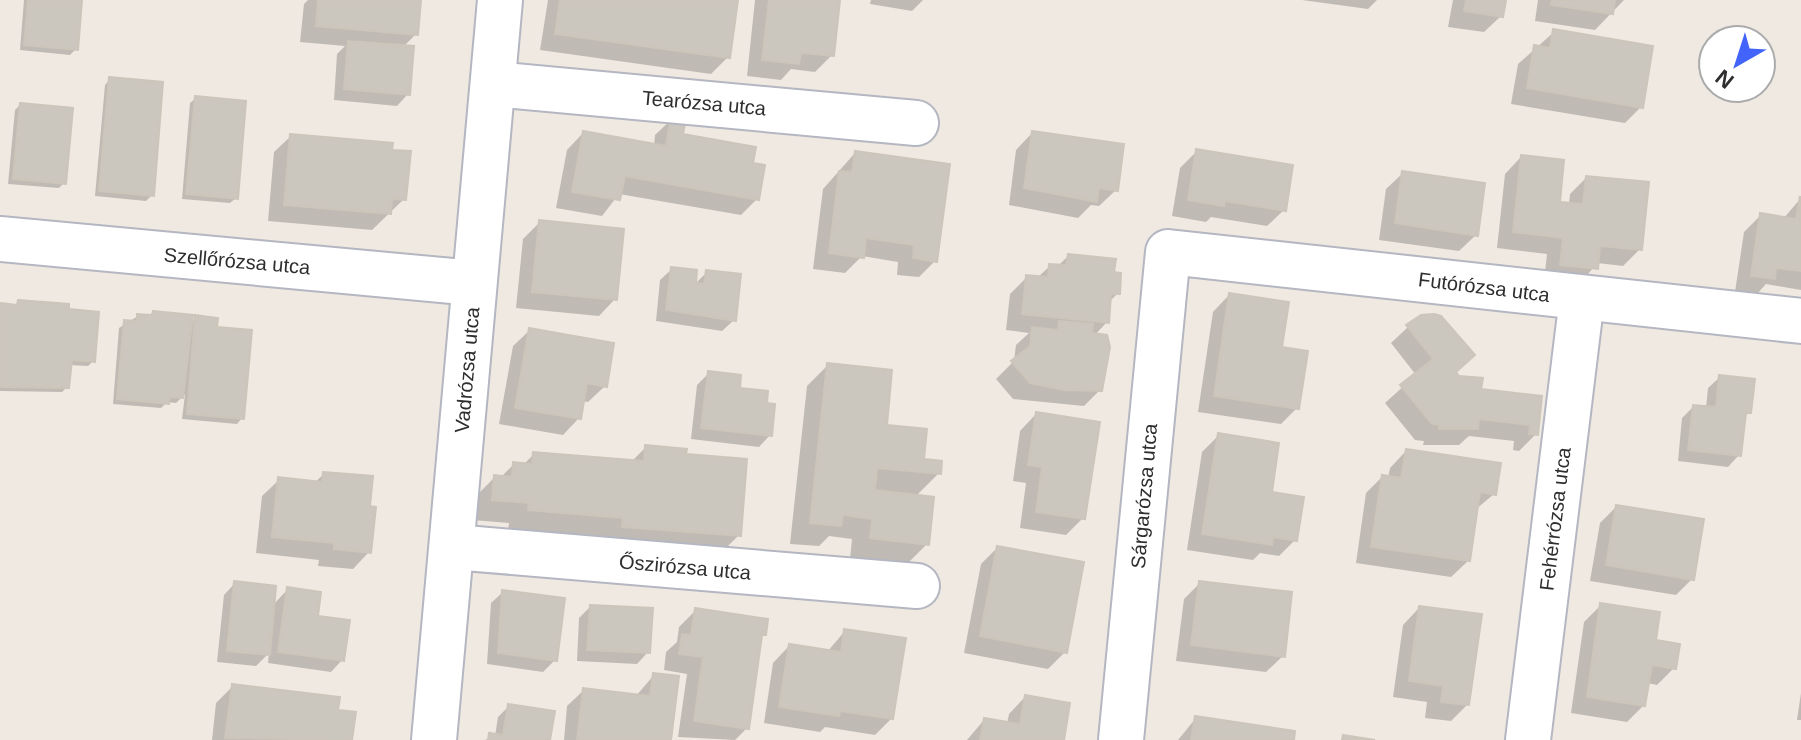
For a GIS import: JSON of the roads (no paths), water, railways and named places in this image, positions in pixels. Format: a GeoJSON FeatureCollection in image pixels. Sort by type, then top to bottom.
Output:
{"type":"FeatureCollection","features":[{"type":"Feature","properties":{"kind":"street","name":"Vadrózsa utca"},"geometry":{"type":"LineString","coordinates":[[434,740],[500,0]]}},
{"type":"Feature","properties":{"kind":"street","name":"Tearózsa utca"},"geometry":{"type":"LineString","coordinates":[[493,84],[916,123]]}},
{"type":"Feature","properties":{"kind":"street","name":"Szellőrózsa utca"},"geometry":{"type":"LineString","coordinates":[[0,239],[474,283]]}},
{"type":"Feature","properties":{"kind":"street","name":"Futórózsa utca"},"geometry":{"type":"LineString","coordinates":[[1168,252],[1801,321]]}},
{"type":"Feature","properties":{"kind":"street","name":"Sárgarózsa utca"},"geometry":{"type":"LineString","coordinates":[[1121,740],[1168,252]]}},
{"type":"Feature","properties":{"kind":"street","name":"Fehérrózsa utca"},"geometry":{"type":"LineString","coordinates":[[1528,740],[1582,298]]}},
{"type":"Feature","properties":{"kind":"street","name":"Őszirózsa utca"},"geometry":{"type":"LineString","coordinates":[[453,547],[917,586]]}}]}
